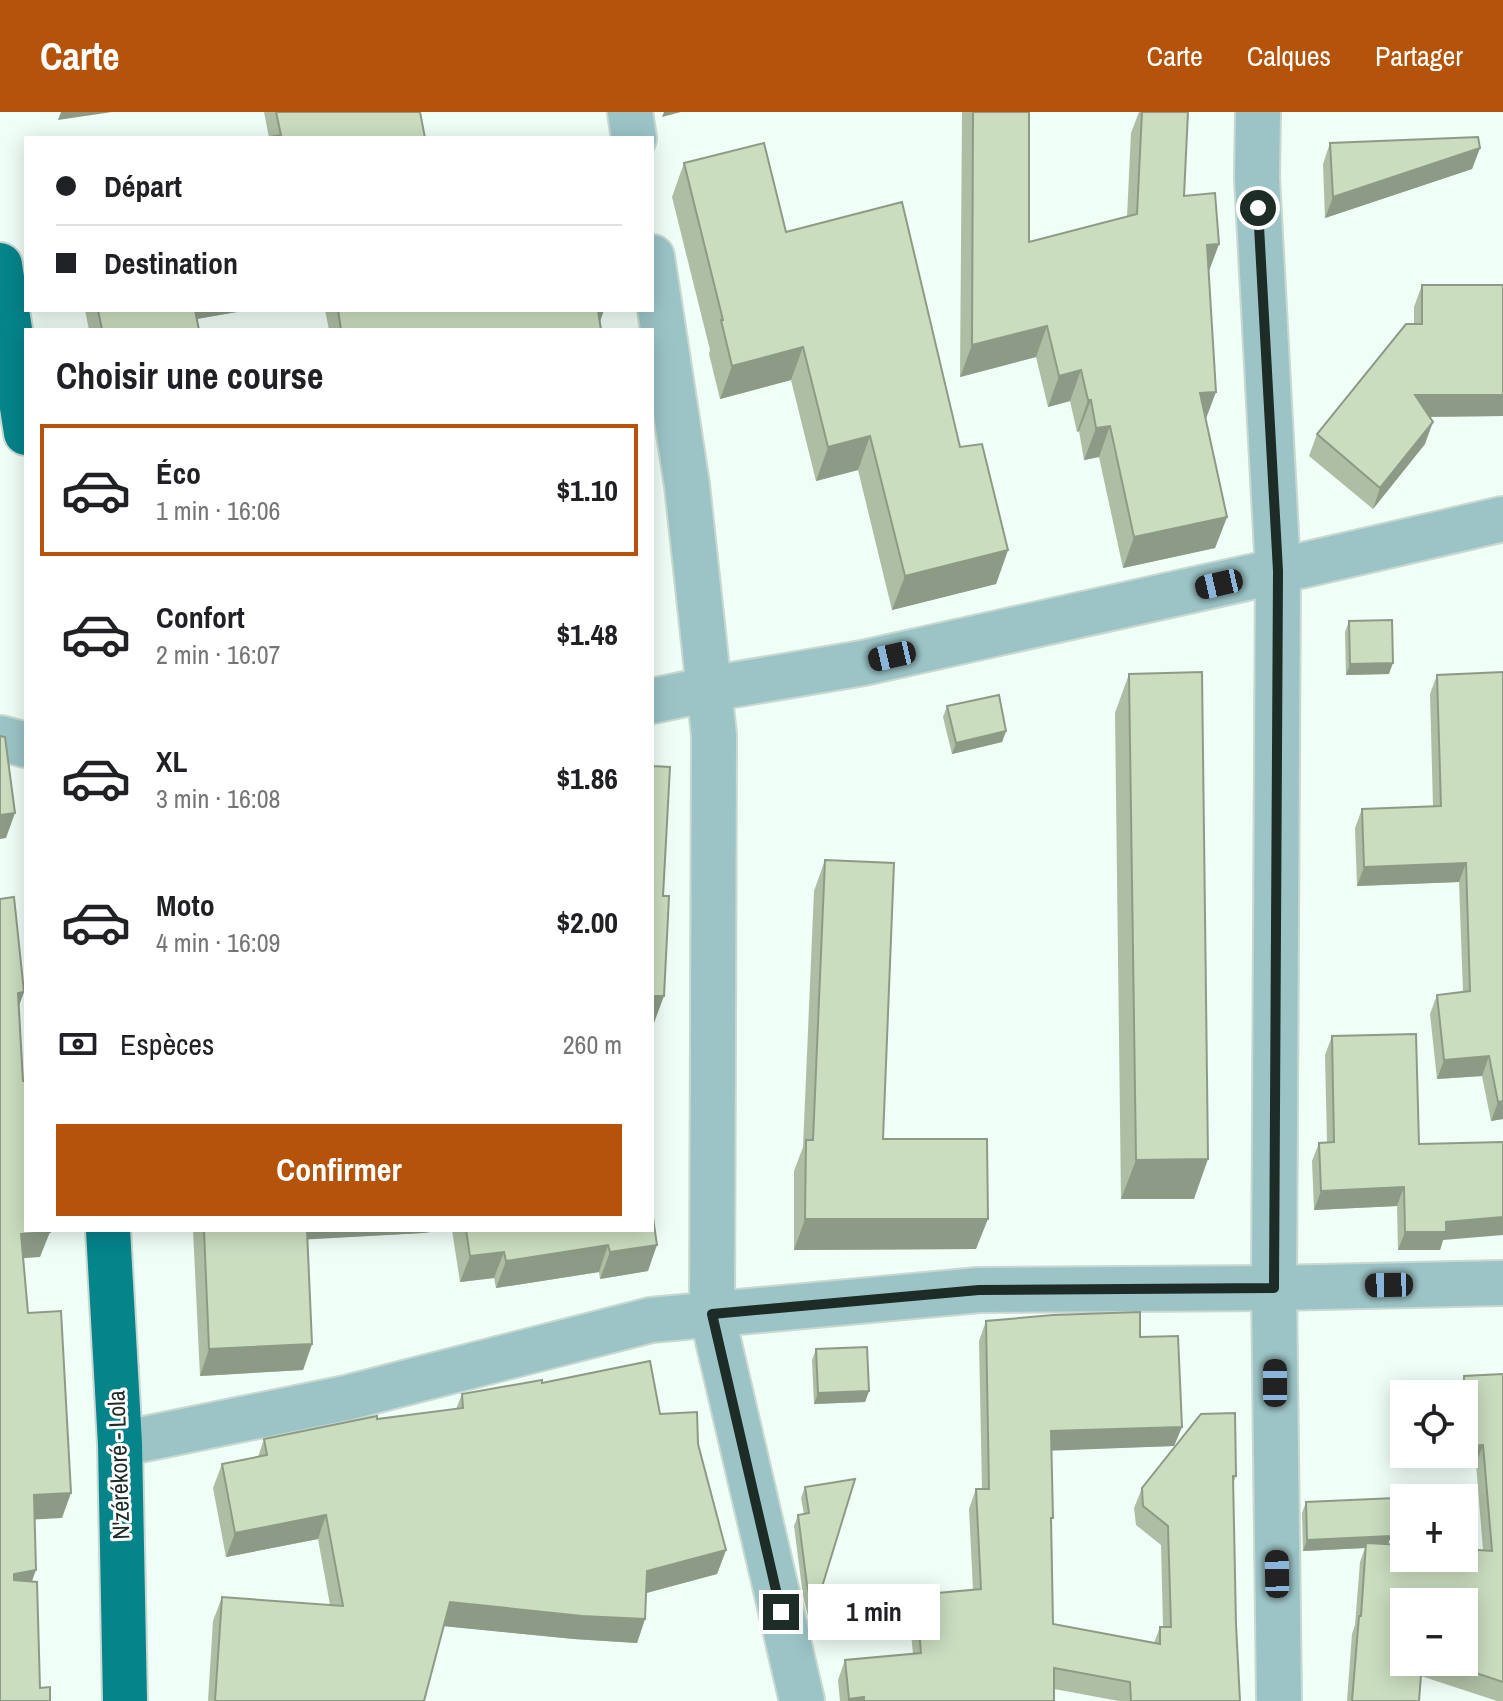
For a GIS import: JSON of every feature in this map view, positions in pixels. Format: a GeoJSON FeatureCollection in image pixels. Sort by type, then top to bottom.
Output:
{"type":"FeatureCollection","features":[{"type":"Feature","properties":{"kind":"highway"},"geometry":{"type":"LineString","coordinates":[[0,265],[24,420]]}},
{"type":"Feature","properties":{"kind":"highway","name":"N'zérékoré - Lola"},"geometry":{"type":"LineString","coordinates":[[108,1232],[120,1444],[125,1701]]}},
{"type":"Feature","properties":{"kind":"street"},"geometry":{"type":"LineString","coordinates":[[630,112],[634,136]]}},
{"type":"Feature","properties":{"kind":"street"},"geometry":{"type":"LineString","coordinates":[[1258,112],[1257,178],[1278,571],[1274,1288],[1279,1701]]}},
{"type":"Feature","properties":{"kind":"street"},"geometry":{"type":"LineString","coordinates":[[654,270],[687,485],[714,735],[712,1314],[802,1701]]}},
{"type":"Feature","properties":{"kind":"street"},"geometry":{"type":"LineString","coordinates":[[654,701],[863,663],[1503,519]]}},
{"type":"Feature","properties":{"kind":"street"},"geometry":{"type":"LineString","coordinates":[[0,738],[24,744]]}},
{"type":"Feature","properties":{"kind":"street"},"geometry":{"type":"LineString","coordinates":[[120,1444],[346,1398],[651,1320],[979,1290],[1503,1283]]}},
{"type":"Feature","properties":{"kind":"building"},"geometry":{"type":"Polygon","coordinates":[[[276,112],[420,112],[425,136],[276,136],[281,135],[276,112]]]}},
{"type":"Feature","properties":{"kind":"building"},"geometry":{"type":"Polygon","coordinates":[[[973,112],[1029,112],[1029,242],[1137,214],[1142,112],[1188,112],[1184,196],[1215,193],[1219,244],[1207,245],[1216,392],[1200,393],[1227,517],[1134,537],[1110,426],[1096,428],[1081,370],[1059,376],[1047,326],[972,345],[973,112]]]}},
{"type":"Feature","properties":{"kind":"building"},"geometry":{"type":"Polygon","coordinates":[[[1478,137],[1480,148],[1333,197],[1330,143],[1478,137]]]}},
{"type":"Feature","properties":{"kind":"building"},"geometry":{"type":"Polygon","coordinates":[[[764,143],[786,232],[902,202],[960,447],[982,444],[1008,550],[905,576],[870,436],[828,447],[803,347],[732,366],[684,163],[764,143]]]}},
{"type":"Feature","properties":{"kind":"building"},"geometry":{"type":"Polygon","coordinates":[[[1422,285],[1503,285],[1503,395],[1415,395],[1433,422],[1380,488],[1317,434],[1406,324],[1422,324],[1422,285]]]}},
{"type":"Feature","properties":{"kind":"building"},"geometry":{"type":"Polygon","coordinates":[[[98,312],[195,312],[199,328],[102,328],[98,312]]]}},
{"type":"Feature","properties":{"kind":"building"},"geometry":{"type":"Polygon","coordinates":[[[338,312],[598,312],[601,328],[341,328],[338,312]]]}},
{"type":"Feature","properties":{"kind":"building"},"geometry":{"type":"Polygon","coordinates":[[[1392,620],[1393,663],[1350,664],[1349,621],[1392,620]]]}},
{"type":"Feature","properties":{"kind":"building"},"geometry":{"type":"Polygon","coordinates":[[[1202,672],[1208,1159],[1136,1160],[1129,674],[1202,672]]]}},
{"type":"Feature","properties":{"kind":"building"},"geometry":{"type":"Polygon","coordinates":[[[1503,672],[1503,1101],[1498,1102],[1489,1056],[1444,1060],[1437,995],[1470,991],[1466,863],[1364,867],[1362,809],[1441,806],[1437,675],[1503,672]]]}},
{"type":"Feature","properties":{"kind":"building"},"geometry":{"type":"Polygon","coordinates":[[[999,695],[1006,731],[956,743],[947,706],[999,695]]]}},
{"type":"Feature","properties":{"kind":"building"},"geometry":{"type":"Polygon","coordinates":[[[0,736],[5,737],[15,813],[0,815],[0,736]]]}},
{"type":"Feature","properties":{"kind":"building"},"geometry":{"type":"Polygon","coordinates":[[[654,766],[670,767],[663,896],[669,896],[664,996],[654,996],[654,766]]]}},
{"type":"Feature","properties":{"kind":"building"},"geometry":{"type":"Polygon","coordinates":[[[825,860],[894,863],[883,1139],[987,1139],[988,1219],[805,1219],[806,1140],[813,1140],[825,860]]]}},
{"type":"Feature","properties":{"kind":"building"},"geometry":{"type":"Polygon","coordinates":[[[14,897],[24,992],[18,993],[24,1081],[24,1232],[50,1232],[21,1234],[28,1313],[61,1311],[71,1493],[34,1495],[36,1570],[14,1574],[14,1580],[37,1582],[40,1688],[50,1687],[50,1701],[0,1701],[0,899],[14,897]]]}},
{"type":"Feature","properties":{"kind":"building"},"geometry":{"type":"Polygon","coordinates":[[[1416,1034],[1419,1144],[1503,1142],[1503,1217],[1446,1222],[1446,1232],[1405,1232],[1404,1187],[1321,1191],[1319,1143],[1334,1142],[1332,1036],[1416,1034]]]}},
{"type":"Feature","properties":{"kind":"building"},"geometry":{"type":"Polygon","coordinates":[[[654,1225],[657,1245],[610,1252],[608,1245],[506,1261],[504,1252],[470,1256],[466,1232],[654,1232],[654,1225]]]}},
{"type":"Feature","properties":{"kind":"building"},"geometry":{"type":"Polygon","coordinates":[[[204,1232],[307,1232],[312,1344],[209,1349],[204,1232]]]}},
{"type":"Feature","properties":{"kind":"building"},"geometry":{"type":"Polygon","coordinates":[[[1140,1312],[1140,1337],[1178,1336],[1182,1427],[1051,1431],[1053,1624],[1160,1644],[1160,1627],[1171,1627],[1168,1526],[1143,1506],[1142,1488],[1201,1414],[1235,1413],[1236,1476],[1233,1476],[1240,1701],[1131,1701],[1130,1682],[1054,1668],[1054,1701],[849,1699],[845,1660],[921,1653],[916,1595],[981,1589],[976,1489],[989,1489],[986,1321],[1140,1312]]]}},
{"type":"Feature","properties":{"kind":"building"},"geometry":{"type":"Polygon","coordinates":[[[867,1347],[869,1391],[818,1393],[816,1349],[867,1347]]]}},
{"type":"Feature","properties":{"kind":"building"},"geometry":{"type":"Polygon","coordinates":[[[650,1361],[660,1414],[697,1412],[698,1444],[726,1550],[647,1571],[645,1619],[582,1616],[450,1602],[424,1701],[215,1701],[222,1597],[343,1606],[326,1515],[235,1533],[222,1464],[267,1455],[264,1439],[377,1416],[377,1419],[463,1408],[462,1394],[542,1380],[542,1383],[650,1361]]]}},
{"type":"Feature","properties":{"kind":"building"},"geometry":{"type":"Polygon","coordinates":[[[1503,1374],[1503,1682],[1478,1674],[1478,1588],[1390,1588],[1390,1676],[1421,1676],[1419,1701],[1352,1701],[1366,1543],[1390,1544],[1390,1572],[1478,1572],[1478,1550],[1492,1551],[1483,1445],[1478,1445],[1478,1380],[1464,1380],[1464,1376],[1503,1374]]]}},
{"type":"Feature","properties":{"kind":"building"},"geometry":{"type":"Polygon","coordinates":[[[855,1479],[814,1613],[798,1515],[809,1513],[805,1487],[855,1479]]]}},
{"type":"Feature","properties":{"kind":"building"},"geometry":{"type":"Polygon","coordinates":[[[1390,1498],[1390,1536],[1307,1540],[1306,1502],[1390,1498]]]}},
{"type":"Feature","properties":{"kind":"route"},"geometry":{"type":"LineString","coordinates":[[781,1612],[712,1314],[979,1290],[1274,1288],[1278,571],[1258,208]]}}]}
